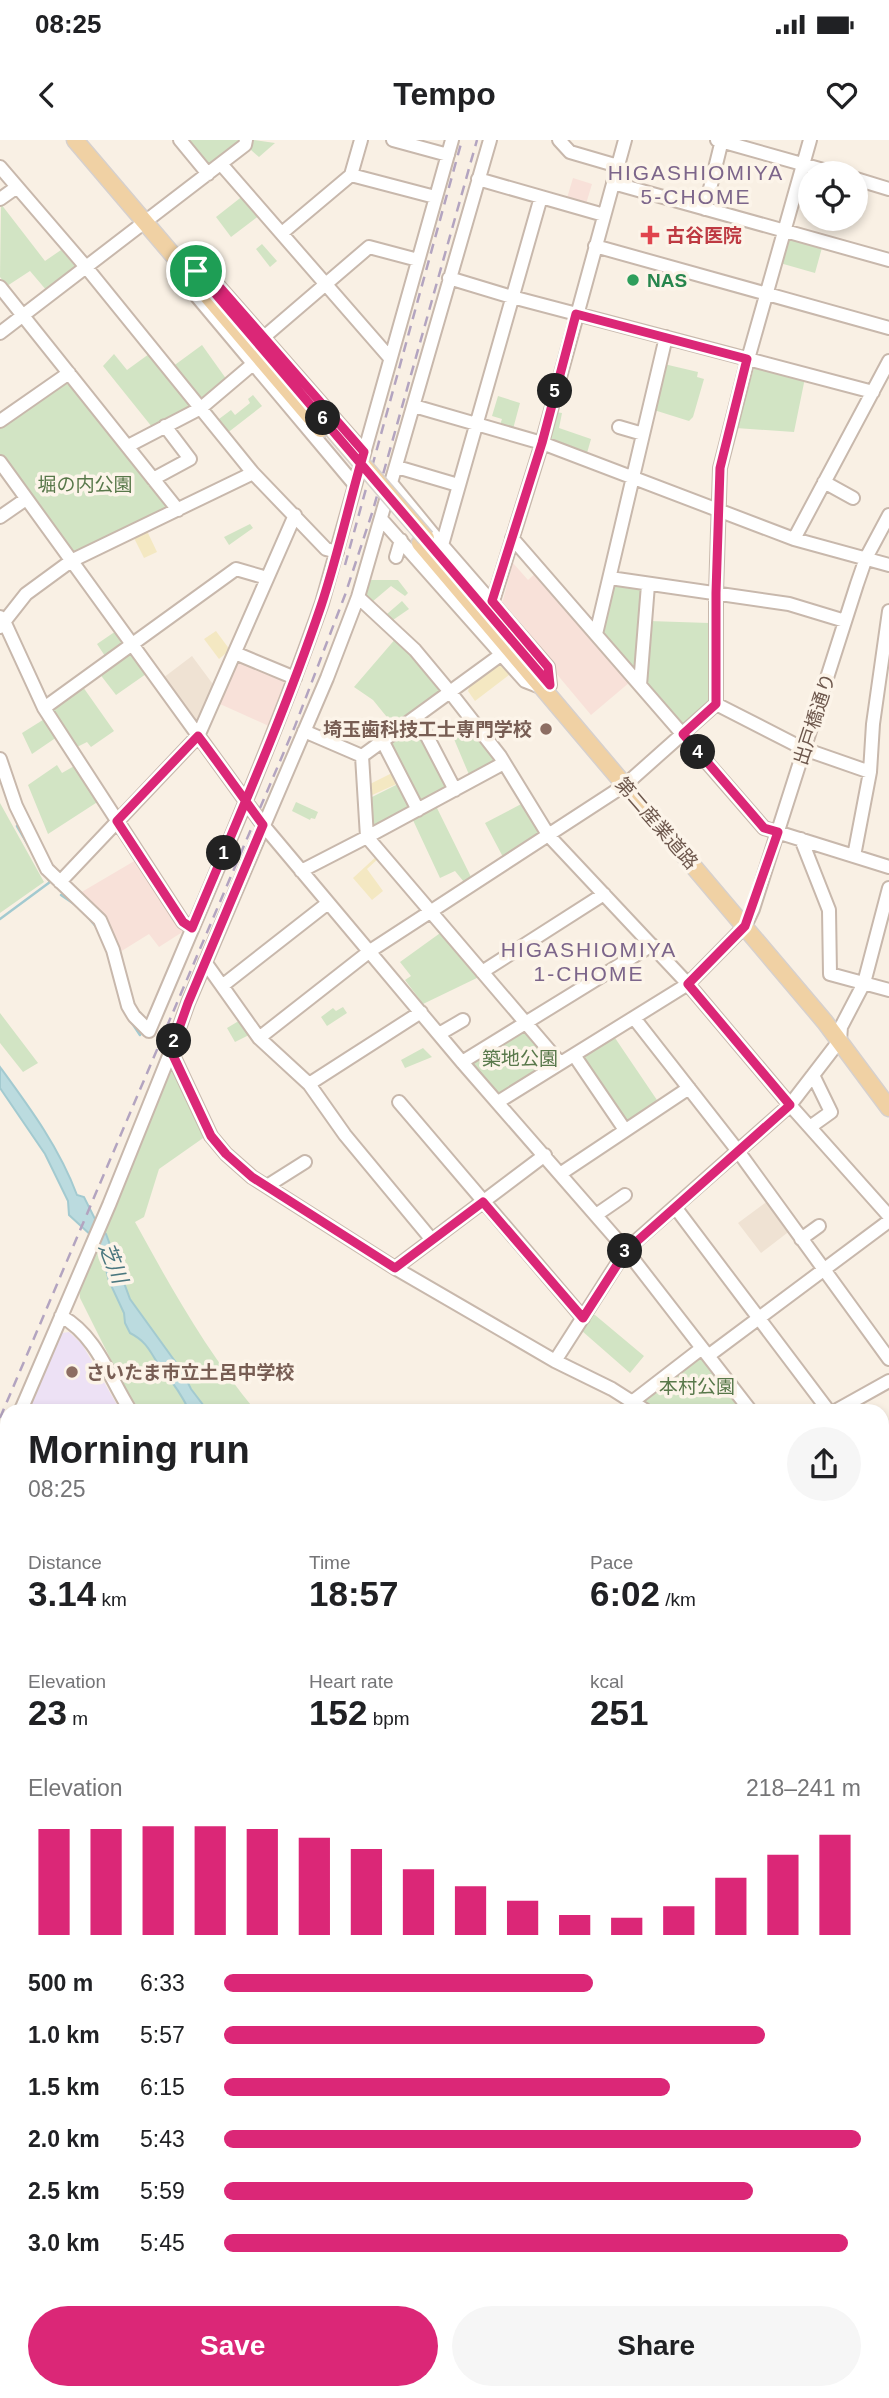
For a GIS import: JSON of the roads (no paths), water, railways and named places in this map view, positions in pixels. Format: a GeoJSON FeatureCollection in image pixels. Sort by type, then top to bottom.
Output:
{"type":"FeatureCollection","features":[{"type":"Feature","properties":{"kind":"main road"},"geometry":{"type":"LineString","coordinates":[[75,140],[149,220]]}},
{"type":"Feature","properties":{"kind":"main road"},"geometry":{"type":"LineString","coordinates":[[85,140],[193,272]]}},
{"type":"Feature","properties":{"kind":"main road","name":"第二産業道路"},"geometry":{"type":"LineString","coordinates":[[193,272],[889,1091]]}},
{"type":"Feature","properties":{"kind":"main road","name":"第二産業道路"},"geometry":{"type":"LineString","coordinates":[[840,1033],[889,1108]]}},
{"type":"Feature","properties":{"kind":"street"},"geometry":{"type":"LineString","coordinates":[[180,140],[208,174]]}},
{"type":"Feature","properties":{"kind":"street"},"geometry":{"type":"LineString","coordinates":[[0,333],[221,164],[245,145],[246,140]]}},
{"type":"Feature","properties":{"kind":"street"},"geometry":{"type":"LineString","coordinates":[[282,233],[351,176],[361,140]]}},
{"type":"Feature","properties":{"kind":"street"},"geometry":{"type":"LineString","coordinates":[[393,140],[447,155]]}},
{"type":"Feature","properties":{"kind":"street"},"geometry":{"type":"LineString","coordinates":[[0,759],[16,806],[47,869],[100,920],[113,950],[128,1006],[149,1031],[295,678],[337,552],[452,140]]}},
{"type":"Feature","properties":{"kind":"street"},"geometry":{"type":"LineString","coordinates":[[24,1404],[105,1214],[177,1030],[358,597],[489,140]]}},
{"type":"Feature","properties":{"kind":"street"},"geometry":{"type":"LineString","coordinates":[[559,140],[570,152],[618,166]]}},
{"type":"Feature","properties":{"kind":"street"},"geometry":{"type":"LineString","coordinates":[[492,601],[542,443],[625,140]]}},
{"type":"Feature","properties":{"kind":"street"},"geometry":{"type":"LineString","coordinates":[[705,209],[720,140],[798,163]]}},
{"type":"Feature","properties":{"kind":"street"},"geometry":{"type":"LineString","coordinates":[[803,161],[810,140]]}},
{"type":"Feature","properties":{"kind":"street"},"geometry":{"type":"LineString","coordinates":[[221,164],[390,358]]}},
{"type":"Feature","properties":{"kind":"street"},"geometry":{"type":"LineString","coordinates":[[0,167],[86,267],[253,473],[326,549],[337,552]]}},
{"type":"Feature","properties":{"kind":"street"},"geometry":{"type":"LineString","coordinates":[[351,176],[435,197]]}},
{"type":"Feature","properties":{"kind":"street"},"geometry":{"type":"LineString","coordinates":[[259,1038],[370,951],[627,783],[716,704],[717,509],[720,468],[747,359],[798,178]]}},
{"type":"Feature","properties":{"kind":"street"},"geometry":{"type":"LineString","coordinates":[[478,179],[604,215]]}},
{"type":"Feature","properties":{"kind":"street"},"geometry":{"type":"LineString","coordinates":[[613,183],[889,260]]}},
{"type":"Feature","properties":{"kind":"street"},"geometry":{"type":"LineString","coordinates":[[868,183],[889,189]]}},
{"type":"Feature","properties":{"kind":"street"},"geometry":{"type":"LineString","coordinates":[[0,199],[17,187]]}},
{"type":"Feature","properties":{"kind":"street"},"geometry":{"type":"LineString","coordinates":[[442,545],[541,197]]}},
{"type":"Feature","properties":{"kind":"street"},"geometry":{"type":"LineString","coordinates":[[595,246],[889,328]]}},
{"type":"Feature","properties":{"kind":"street"},"geometry":{"type":"LineString","coordinates":[[264,337],[369,247],[418,260]]}},
{"type":"Feature","properties":{"kind":"street"},"geometry":{"type":"LineString","coordinates":[[355,485],[194,293],[193,272],[216,283],[364,452]]}},
{"type":"Feature","properties":{"kind":"street"},"geometry":{"type":"LineString","coordinates":[[449,278],[873,392]]}},
{"type":"Feature","properties":{"kind":"street"},"geometry":{"type":"LineString","coordinates":[[0,287],[178,510]]}},
{"type":"Feature","properties":{"kind":"street"},"geometry":{"type":"LineString","coordinates":[[596,634],[666,337]]}},
{"type":"Feature","properties":{"kind":"street"},"geometry":{"type":"LineString","coordinates":[[794,539],[889,362]]}},
{"type":"Feature","properties":{"kind":"street"},"geometry":{"type":"LineString","coordinates":[[128,446],[201,408],[254,363]]}},
{"type":"Feature","properties":{"kind":"street"},"geometry":{"type":"LineString","coordinates":[[0,421],[69,373]]}},
{"type":"Feature","properties":{"kind":"street"},"geometry":{"type":"LineString","coordinates":[[414,406],[542,443],[794,539],[889,565]]}},
{"type":"Feature","properties":{"kind":"street"},"geometry":{"type":"LineString","coordinates":[[153,479],[190,458],[165,426]]}},
{"type":"Feature","properties":{"kind":"street"},"geometry":{"type":"LineString","coordinates":[[619,427],[643,434]]}},
{"type":"Feature","properties":{"kind":"street"},"geometry":{"type":"LineString","coordinates":[[0,462],[263,825],[626,1251],[745,1404]]}},
{"type":"Feature","properties":{"kind":"street"},"geometry":{"type":"LineString","coordinates":[[397,467],[458,485]]}},
{"type":"Feature","properties":{"kind":"street"},"geometry":{"type":"LineString","coordinates":[[192,928],[183,922],[44,708],[1,622],[26,594],[71,561],[253,473]]}},
{"type":"Feature","properties":{"kind":"street"},"geometry":{"type":"LineString","coordinates":[[824,482],[853,498]]}},
{"type":"Feature","properties":{"kind":"street"},"geometry":{"type":"LineString","coordinates":[[382,520],[525,681],[547,687],[548,667],[392,484]]}},
{"type":"Feature","properties":{"kind":"street"},"geometry":{"type":"LineString","coordinates":[[0,517],[26,499]]}},
{"type":"Feature","properties":{"kind":"street"},"geometry":{"type":"LineString","coordinates":[[60,882],[198,736],[295,515]]}},
{"type":"Feature","properties":{"kind":"street","name":"出戸橋通り"},"geometry":{"type":"LineString","coordinates":[[747,923],[866,558],[889,515]]}},
{"type":"Feature","properties":{"kind":"street"},"geometry":{"type":"LineString","coordinates":[[512,538],[764,828],[889,867]]}},
{"type":"Feature","properties":{"kind":"street"},"geometry":{"type":"LineString","coordinates":[[396,557],[401,541]]}},
{"type":"Feature","properties":{"kind":"street"},"geometry":{"type":"LineString","coordinates":[[44,708],[236,569],[267,578]]}},
{"type":"Feature","properties":{"kind":"street"},"geometry":{"type":"LineString","coordinates":[[610,578],[789,604],[845,621]]}},
{"type":"Feature","properties":{"kind":"street"},"geometry":{"type":"LineString","coordinates":[[640,685],[648,585]]}},
{"type":"Feature","properties":{"kind":"street"},"geometry":{"type":"LineString","coordinates":[[358,597],[415,650],[450,692],[504,763],[549,836],[688,984],[889,1218],[759,1318],[632,1402]]}},
{"type":"Feature","properties":{"kind":"street"},"geometry":{"type":"LineString","coordinates":[[854,856],[870,772],[873,724],[883,687],[889,611]]}},
{"type":"Feature","properties":{"kind":"street"},"geometry":{"type":"LineString","coordinates":[[235,653],[295,678]]}},
{"type":"Feature","properties":{"kind":"street"},"geometry":{"type":"LineString","coordinates":[[362,756],[502,654]]}},
{"type":"Feature","properties":{"kind":"street"},"geometry":{"type":"LineString","coordinates":[[716,704],[804,749],[870,772]]}},
{"type":"Feature","properties":{"kind":"street"},"geometry":{"type":"LineString","coordinates":[[417,717],[455,790]]}},
{"type":"Feature","properties":{"kind":"street"},"geometry":{"type":"LineString","coordinates":[[304,731],[362,756]]}},
{"type":"Feature","properties":{"kind":"street"},"geometry":{"type":"LineString","coordinates":[[383,742],[418,810]]}},
{"type":"Feature","properties":{"kind":"street"},"geometry":{"type":"LineString","coordinates":[[362,756],[368,837],[560,1063]]}},
{"type":"Feature","properties":{"kind":"street"},"geometry":{"type":"LineString","coordinates":[[301,871],[504,763]]}},
{"type":"Feature","properties":{"kind":"street"},"geometry":{"type":"LineString","coordinates":[[801,839],[829,910],[830,974],[889,990]]}},
{"type":"Feature","properties":{"kind":"street"},"geometry":{"type":"LineString","coordinates":[[555,1361],[626,1251],[790,1105],[813,1075],[840,1033],[864,983],[884,928],[889,888]]}},
{"type":"Feature","properties":{"kind":"street"},"geometry":{"type":"LineString","coordinates":[[482,972],[604,894]]}},
{"type":"Feature","properties":{"kind":"street"},"geometry":{"type":"LineString","coordinates":[[222,986],[328,903]]}},
{"type":"Feature","properties":{"kind":"street"},"geometry":{"type":"LineString","coordinates":[[498,1102],[688,984],[747,923]]}},
{"type":"Feature","properties":{"kind":"street"},"geometry":{"type":"LineString","coordinates":[[463,1062],[652,946]]}},
{"type":"Feature","properties":{"kind":"street"},"geometry":{"type":"LineString","coordinates":[[205,962],[259,1038],[309,1084],[345,1135],[432,1240]]}},
{"type":"Feature","properties":{"kind":"street"},"geometry":{"type":"LineString","coordinates":[[309,1084],[421,1012]]}},
{"type":"Feature","properties":{"kind":"street"},"geometry":{"type":"LineString","coordinates":[[634,1018],[738,1152],[889,1359]]}},
{"type":"Feature","properties":{"kind":"street"},"geometry":{"type":"LineString","coordinates":[[439,1034],[463,1020]]}},
{"type":"Feature","properties":{"kind":"street"},"geometry":{"type":"LineString","coordinates":[[171,1051],[211,1136],[226,1154],[252,1177],[395,1268],[555,1361],[612,1389],[635,1404]]}},
{"type":"Feature","properties":{"kind":"street"},"geometry":{"type":"LineString","coordinates":[[573,1055],[625,1130]]}},
{"type":"Feature","properties":{"kind":"street"},"geometry":{"type":"LineString","coordinates":[[810,1127],[831,1112],[813,1075]]}},
{"type":"Feature","properties":{"kind":"street"},"geometry":{"type":"LineString","coordinates":[[560,1174],[689,1088]]}},
{"type":"Feature","properties":{"kind":"street"},"geometry":{"type":"LineString","coordinates":[[399,1102],[583,1318]]}},
{"type":"Feature","properties":{"kind":"street"},"geometry":{"type":"LineString","coordinates":[[395,1268],[545,1156]]}},
{"type":"Feature","properties":{"kind":"street"},"geometry":{"type":"LineString","coordinates":[[267,1186],[305,1162]]}},
{"type":"Feature","properties":{"kind":"street"},"geometry":{"type":"LineString","coordinates":[[596,1215],[625,1195]]}},
{"type":"Feature","properties":{"kind":"street"},"geometry":{"type":"LineString","coordinates":[[675,1207],[824,1404]]}},
{"type":"Feature","properties":{"kind":"street"},"geometry":{"type":"LineString","coordinates":[[801,1238],[819,1226]]}},
{"type":"Feature","properties":{"kind":"street"},"geometry":{"type":"LineString","coordinates":[[61,1316],[82,1330],[91,1342],[127,1404]]}},
{"type":"Feature","properties":{"kind":"street"},"geometry":{"type":"LineString","coordinates":[[849,1404],[887,1386]]}},
{"type":"Feature","properties":{"kind":"water","name":"芝川"},"geometry":{"type":"Polygon","coordinates":[[[0,1067],[53,1144],[77,1195],[84,1197],[99,1227],[106,1234],[130,1299],[202,1404],[186,1404],[146,1346],[130,1333],[109,1281],[102,1254],[104,1251],[69,1215],[68,1201],[45,1154],[0,1088],[0,1067]]]}},
{"type":"Feature","properties":{"kind":"waterway"},"geometry":{"type":"LineString","coordinates":[[17,826],[31,850]]}},
{"type":"Feature","properties":{"kind":"waterway"},"geometry":{"type":"LineString","coordinates":[[0,919],[50,882],[47,877]]}},
{"type":"Feature","properties":{"kind":"waterway"},"geometry":{"type":"LineString","coordinates":[[61,895],[80,908]]}},
{"type":"Feature","properties":{"kind":"waterway"},"geometry":{"type":"LineString","coordinates":[[87,916],[98,929]]}},
{"type":"Feature","properties":{"kind":"waterway"},"geometry":{"type":"LineString","coordinates":[[117,988],[122,1005]]}},
{"type":"Feature","properties":{"kind":"waterway"},"geometry":{"type":"LineString","coordinates":[[130,1020],[140,1035]]}},
{"type":"Feature","properties":{"kind":"railway"},"geometry":{"type":"LineString","coordinates":[[345,565],[462,140]]}},
{"type":"Feature","properties":{"kind":"railway"},"geometry":{"type":"LineString","coordinates":[[6,1404],[295,726],[345,595],[373,510],[477,140]]}},
{"type":"Feature","properties":{"kind":"place","name":"古谷医院"},"geometry":{"type":"Point","coordinates":[650,235]}},
{"type":"Feature","properties":{"kind":"place","name":"NAS"},"geometry":{"type":"Point","coordinates":[633,280]}},
{"type":"Feature","properties":{"kind":"place","name":"埼玉歯科技工士専門学校"},"geometry":{"type":"Point","coordinates":[546,729]}},
{"type":"Feature","properties":{"kind":"place","name":"さいたま市立土呂中学校"},"geometry":{"type":"Point","coordinates":[72,1372]}},
{"type":"Feature","properties":{"kind":"district","name":"HIGASHIOMIYA 5-CHOME"},"geometry":{"type":"Point","coordinates":[696,185]}},
{"type":"Feature","properties":{"kind":"district","name":"HIGASHIOMIYA 1-CHOME"},"geometry":{"type":"Point","coordinates":[589,962]}},
{"type":"Feature","properties":{"kind":"park label","name":"堀の内公園"},"geometry":{"type":"Point","coordinates":[85,484]}},
{"type":"Feature","properties":{"kind":"park label","name":"築地公園"},"geometry":{"type":"Point","coordinates":[520,1058]}},
{"type":"Feature","properties":{"kind":"park label","name":"本村公園"},"geometry":{"type":"Point","coordinates":[697,1386]}}]}
